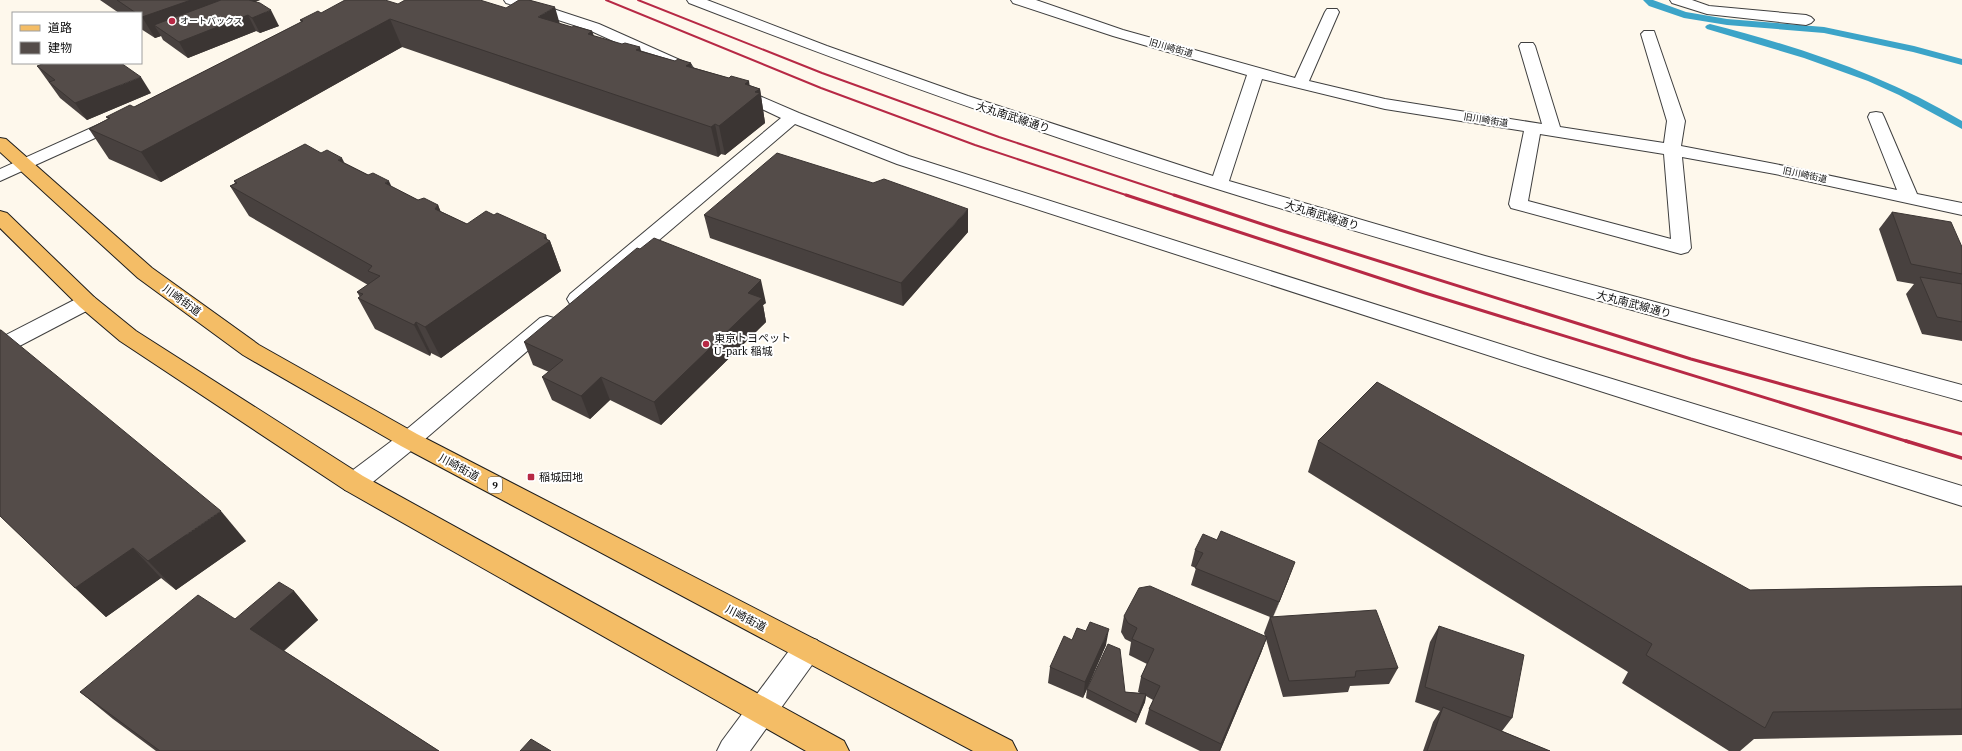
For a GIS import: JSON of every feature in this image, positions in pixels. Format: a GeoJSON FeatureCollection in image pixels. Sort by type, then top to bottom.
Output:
{"type":"FeatureCollection","features":[{"type":"Feature","properties":{"kind":"main road","name":"川崎街道"},"geometry":{"type":"LineString","coordinates":[[0,143],[145,273],[251,350],[409,440],[1002,751]]}},
{"type":"Feature","properties":{"kind":"main road"},"geometry":{"type":"LineString","coordinates":[[0,217],[87,302],[128,336],[181,372],[354,483],[834,751]]}},
{"type":"Feature","properties":{"kind":"street"},"geometry":{"type":"LineString","coordinates":[[511,0],[594,28],[701,75]]}},
{"type":"Feature","properties":{"kind":"street","name":"大丸南武線通り"},"geometry":{"type":"LineString","coordinates":[[694,0],[821,49],[962,100],[1219,184],[1478,261],[1962,393]]}},
{"type":"Feature","properties":{"kind":"street","name":"旧川崎街道"},"geometry":{"type":"LineString","coordinates":[[1018,0],[1045,3],[1117,32],[1300,84],[1385,104],[1552,130],[1775,168],[1962,209]]}},
{"type":"Feature","properties":{"kind":"street"},"geometry":{"type":"LineString","coordinates":[[1677,0],[1707,10],[1806,20]]}},
{"type":"Feature","properties":{"kind":"street"},"geometry":{"type":"LineString","coordinates":[[1300,84],[1332,12]]}},
{"type":"Feature","properties":{"kind":"street"},"geometry":{"type":"LineString","coordinates":[[1747,15],[1757,27]]}},
{"type":"Feature","properties":{"kind":"street"},"geometry":{"type":"LineString","coordinates":[[1533,127],[1518,204],[1681,248],[1672,150],[1676,121],[1649,34]]}},
{"type":"Feature","properties":{"kind":"street"},"geometry":{"type":"LineString","coordinates":[[1527,46],[1552,130]]}},
{"type":"Feature","properties":{"kind":"street"},"geometry":{"type":"LineString","coordinates":[[1219,184],[1256,72]]}},
{"type":"Feature","properties":{"kind":"street"},"geometry":{"type":"LineString","coordinates":[[722,85],[793,117],[904,160],[1535,362],[1962,496]]}},
{"type":"Feature","properties":{"kind":"street"},"geometry":{"type":"LineString","coordinates":[[0,176],[136,111]]}},
{"type":"Feature","properties":{"kind":"street"},"geometry":{"type":"LineString","coordinates":[[354,483],[409,440],[793,117]]}},
{"type":"Feature","properties":{"kind":"street"},"geometry":{"type":"LineString","coordinates":[[1876,117],[1910,198]]}},
{"type":"Feature","properties":{"kind":"street"},"geometry":{"type":"LineString","coordinates":[[1935,203],[1944,223]]}},
{"type":"Feature","properties":{"kind":"street"},"geometry":{"type":"LineString","coordinates":[[0,347],[87,302]]}},
{"type":"Feature","properties":{"kind":"street"},"geometry":{"type":"LineString","coordinates":[[732,751],[807,650]]}},
{"type":"Feature","properties":{"kind":"building"},"geometry":{"type":"Polygon","coordinates":[[[117,0],[191,0],[142,17],[142,12],[135,12],[117,0]]]}},
{"type":"Feature","properties":{"kind":"building"},"geometry":{"type":"Polygon","coordinates":[[[221,0],[249,0],[260,3],[271,10],[252,18],[248,15],[179,42],[154,25],[221,0]]]}},
{"type":"Feature","properties":{"kind":"building"},"geometry":{"type":"Polygon","coordinates":[[[345,0],[385,0],[398,4],[405,0],[480,0],[506,8],[519,0],[529,0],[555,7],[538,17],[592,31],[588,34],[622,44],[625,43],[640,47],[636,50],[675,61],[678,59],[691,63],[686,66],[729,78],[731,76],[749,81],[745,84],[760,89],[755,92],[760,93],[719,126],[715,124],[711,127],[390,19],[141,152],[89,129],[110,118],[106,117],[130,105],[134,107],[303,21],[300,20],[318,11],[321,13],[345,0]]]}},
{"type":"Feature","properties":{"kind":"building"},"geometry":{"type":"Polygon","coordinates":[[[42,64],[122,64],[141,77],[75,103],[49,82],[55,80],[37,66],[42,64]]]}},
{"type":"Feature","properties":{"kind":"building"},"geometry":{"type":"Polygon","coordinates":[[[305,144],[321,153],[327,150],[342,158],[338,160],[368,175],[373,173],[389,181],[385,183],[418,200],[424,198],[438,205],[435,209],[467,224],[486,211],[494,215],[497,213],[546,235],[544,238],[550,241],[425,327],[416,322],[414,325],[358,298],[363,294],[357,292],[380,276],[368,271],[372,266],[230,186],[237,183],[234,181],[305,144]]]}},
{"type":"Feature","properties":{"kind":"building"},"geometry":{"type":"Polygon","coordinates":[[[777,153],[873,183],[884,179],[968,209],[901,283],[704,215],[777,153]]]}},
{"type":"Feature","properties":{"kind":"building"},"geometry":{"type":"Polygon","coordinates":[[[1892,212],[1951,222],[1962,247],[1962,274],[1911,264],[1892,212]]]}},
{"type":"Feature","properties":{"kind":"building"},"geometry":{"type":"Polygon","coordinates":[[[654,238],[761,280],[748,293],[762,298],[654,402],[601,377],[581,396],[542,377],[563,360],[524,342],[637,248],[640,249],[654,238]]]}},
{"type":"Feature","properties":{"kind":"building"},"geometry":{"type":"Polygon","coordinates":[[[1920,277],[1962,284],[1962,322],[1937,317],[1920,277]]]}},
{"type":"Feature","properties":{"kind":"building"},"geometry":{"type":"Polygon","coordinates":[[[0,330],[221,511],[148,561],[133,548],[75,588],[0,516],[0,330]]]}},
{"type":"Feature","properties":{"kind":"building"},"geometry":{"type":"Polygon","coordinates":[[[1377,382],[1750,590],[1962,586],[1962,709],[1773,712],[1765,728],[1646,655],[1652,644],[1318,441],[1377,382]]]}},
{"type":"Feature","properties":{"kind":"building"},"geometry":{"type":"Polygon","coordinates":[[[1221,531],[1295,562],[1279,602],[1195,568],[1203,553],[1195,550],[1203,534],[1217,540],[1221,531]]]}},
{"type":"Feature","properties":{"kind":"building"},"geometry":{"type":"Polygon","coordinates":[[[279,582],[294,591],[250,629],[439,751],[160,751],[80,692],[198,595],[235,619],[279,582]]]}},
{"type":"Feature","properties":{"kind":"building"},"geometry":{"type":"Polygon","coordinates":[[[1150,586],[1267,637],[1221,744],[1149,709],[1160,686],[1141,677],[1154,649],[1132,639],[1137,628],[1128,623],[1124,616],[1139,588],[1150,586]]]}},
{"type":"Feature","properties":{"kind":"building"},"geometry":{"type":"Polygon","coordinates":[[[1376,610],[1398,668],[1356,671],[1355,677],[1289,681],[1270,617],[1376,610]]]}},
{"type":"Feature","properties":{"kind":"building"},"geometry":{"type":"Polygon","coordinates":[[[1090,622],[1109,629],[1085,682],[1050,667],[1064,636],[1072,640],[1077,628],[1086,631],[1090,622]]]}},
{"type":"Feature","properties":{"kind":"building"},"geometry":{"type":"Polygon","coordinates":[[[1439,626],[1524,655],[1512,718],[1425,687],[1439,626]]]}},
{"type":"Feature","properties":{"kind":"building"},"geometry":{"type":"Polygon","coordinates":[[[1108,644],[1120,649],[1125,692],[1146,694],[1138,715],[1087,689],[1108,644]]]}},
{"type":"Feature","properties":{"kind":"building"},"geometry":{"type":"Polygon","coordinates":[[[1443,707],[1550,751],[1427,751],[1443,707]]]}},
{"type":"Feature","properties":{"kind":"building"},"geometry":{"type":"Polygon","coordinates":[[[531,739],[551,751],[520,751],[531,739]]]}},
{"type":"Feature","properties":{"kind":"waterway"},"geometry":{"type":"LineString","coordinates":[[1648,0],[1652,4],[1684,15],[1727,22],[1824,30],[1914,49],[1962,62]]}},
{"type":"Feature","properties":{"kind":"waterway"},"geometry":{"type":"LineString","coordinates":[[1710,27],[1808,56],[1872,79],[1933,108],[1962,126]]}},
{"type":"Feature","properties":{"kind":"railway"},"geometry":{"type":"LineString","coordinates":[[606,0],[821,88],[975,145],[1129,196]]}},
{"type":"Feature","properties":{"kind":"railway"},"geometry":{"type":"LineString","coordinates":[[638,0],[822,73],[999,137],[1177,196]]}},
{"type":"Feature","properties":{"kind":"railway"},"geometry":{"type":"LineString","coordinates":[[1126,195],[1425,293],[1909,442]]}},
{"type":"Feature","properties":{"kind":"railway"},"geometry":{"type":"LineString","coordinates":[[1174,195],[1280,230],[1691,359],[1962,434]]}},
{"type":"Feature","properties":{"kind":"railway"},"geometry":{"type":"LineString","coordinates":[[1906,441],[1962,458]]}},
{"type":"Feature","properties":{"kind":"place","name":"オートバックス"},"geometry":{"type":"Point","coordinates":[172,21]}},
{"type":"Feature","properties":{"kind":"place","name":"東京トヨペット U-park 稲城"},"geometry":{"type":"Point","coordinates":[706,344]}},
{"type":"Feature","properties":{"kind":"place","name":"稲城団地"},"geometry":{"type":"Point","coordinates":[531,477]}}]}
